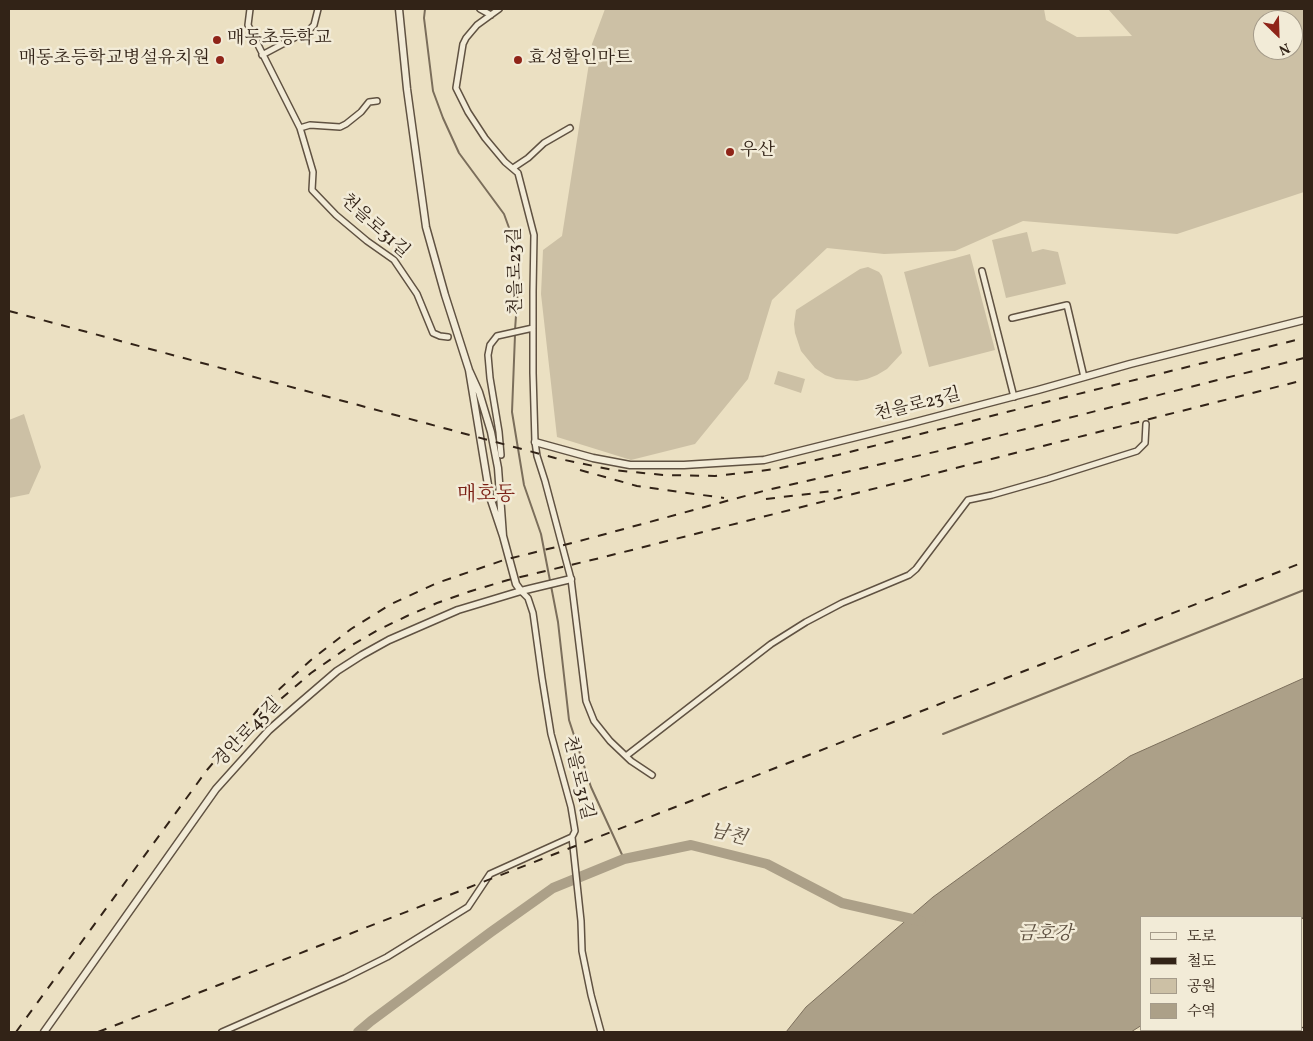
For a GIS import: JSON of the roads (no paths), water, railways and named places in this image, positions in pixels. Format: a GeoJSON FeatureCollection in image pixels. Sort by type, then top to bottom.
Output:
{"type":"FeatureCollection","features":[{"type":"Feature","properties":{"kind":"street","name":"천을로31길"},"geometry":{"type":"LineString","coordinates":[[250,9],[248,26],[300,128],[313,172],[312,190],[336,215],[394,260],[417,294],[433,333],[448,337]]}},
{"type":"Feature","properties":{"kind":"street"},"geometry":{"type":"LineString","coordinates":[[262,55],[309,30],[314,25],[318,9]]}},
{"type":"Feature","properties":{"kind":"street"},"geometry":{"type":"LineString","coordinates":[[399,9],[407,89],[426,227],[445,296],[469,370],[479,392],[495,452],[500,487],[503,536]]}},
{"type":"Feature","properties":{"kind":"street"},"geometry":{"type":"LineString","coordinates":[[480,9],[492,15]]}},
{"type":"Feature","properties":{"kind":"street","name":"천을로23길"},"geometry":{"type":"LineString","coordinates":[[499,9],[477,26],[466,38],[463,44],[456,88],[468,112],[485,138],[505,162],[518,173],[534,235],[532,291],[534,442],[536,456],[545,481],[567,580],[586,701],[594,721],[610,741],[631,761],[652,775]]}},
{"type":"Feature","properties":{"kind":"street"},"geometry":{"type":"LineString","coordinates":[[300,128],[310,126],[340,128],[361,112],[369,102],[377,101]]}},
{"type":"Feature","properties":{"kind":"street"},"geometry":{"type":"LineString","coordinates":[[512,168],[528,158],[544,143],[570,128]]}},
{"type":"Feature","properties":{"kind":"street"},"geometry":{"type":"LineString","coordinates":[[982,271],[1014,397]]}},
{"type":"Feature","properties":{"kind":"street"},"geometry":{"type":"LineString","coordinates":[[1012,318],[1067,305],[1084,377]]}},
{"type":"Feature","properties":{"kind":"street","name":"천을로23길"},"geometry":{"type":"LineString","coordinates":[[534,442],[593,458],[630,465],[684,465],[764,460],[1014,397],[1130,364],[1304,320]]}},
{"type":"Feature","properties":{"kind":"street"},"geometry":{"type":"LineString","coordinates":[[501,455],[490,378],[488,355],[490,345],[497,336],[533,328]]}},
{"type":"Feature","properties":{"kind":"street"},"geometry":{"type":"LineString","coordinates":[[469,370],[490,496],[503,536]]}},
{"type":"Feature","properties":{"kind":"street"},"geometry":{"type":"LineString","coordinates":[[626,756],[771,644],[806,622],[842,603],[909,575],[916,569],[968,500],[1001,492],[1137,451],[1145,443],[1146,424]]}},
{"type":"Feature","properties":{"kind":"street","name":"천을로31길"},"geometry":{"type":"LineString","coordinates":[[503,536],[516,584],[528,598],[533,613],[551,734],[571,807],[575,830],[572,837],[581,921],[582,951],[601,1032]]}},
{"type":"Feature","properties":{"kind":"street","name":"경안로45길"},"geometry":{"type":"LineString","coordinates":[[44,1032],[216,789],[268,730],[337,671],[389,640],[449,614],[521,591],[567,580]]}},
{"type":"Feature","properties":{"kind":"street"},"geometry":{"type":"LineString","coordinates":[[222,1032],[345,978],[387,956],[468,907],[490,874],[572,837]]}},
{"type":"Feature","properties":{"kind":"street"},"geometry":{"type":"LineString","coordinates":[[1300,1032],[1304,1031]]}},
{"type":"Feature","properties":{"kind":"water","name":"금호강"},"geometry":{"type":"Polygon","coordinates":[[[1304,678],[1304,917],[1140,916],[1140,1026],[1131,1032],[786,1032],[806,1007],[933,897],[1130,756],[1304,678]]]}},
{"type":"Feature","properties":{"kind":"waterway"},"geometry":{"type":"LineString","coordinates":[[425,9],[424,18],[433,91],[443,118],[459,153],[504,214],[520,258],[515,330]]}},
{"type":"Feature","properties":{"kind":"waterway"},"geometry":{"type":"LineString","coordinates":[[515,335],[512,412],[524,485],[541,534],[558,622],[569,720],[591,787],[624,859]]}},
{"type":"Feature","properties":{"kind":"waterway"},"geometry":{"type":"LineString","coordinates":[[943,734],[1304,590]]}},
{"type":"Feature","properties":{"kind":"waterway","name":"남천"},"geometry":{"type":"LineString","coordinates":[[358,1032],[553,888],[624,859],[691,845],[767,864],[842,903],[921,921]]}},
{"type":"Feature","properties":{"kind":"railway"},"geometry":{"type":"LineString","coordinates":[[9,311],[555,458],[613,470],[663,475],[715,476],[776,469],[1304,338]]}},
{"type":"Feature","properties":{"kind":"railway"},"geometry":{"type":"LineString","coordinates":[[16,1032],[207,770],[261,706],[311,660],[351,629],[391,604],[437,583],[504,560],[767,490],[939,451],[1304,358]]}},
{"type":"Feature","properties":{"kind":"railway"},"geometry":{"type":"LineString","coordinates":[[255,723],[311,673],[347,648],[407,616],[468,592],[508,580],[1304,380]]}},
{"type":"Feature","properties":{"kind":"railway"},"geometry":{"type":"LineString","coordinates":[[580,470],[637,486],[724,498]]}},
{"type":"Feature","properties":{"kind":"railway"},"geometry":{"type":"LineString","coordinates":[[766,499],[841,490]]}},
{"type":"Feature","properties":{"kind":"railway"},"geometry":{"type":"LineString","coordinates":[[98,1032],[1304,562]]}},
{"type":"Feature","properties":{"kind":"place","name":"매동초등학교"},"geometry":{"type":"Point","coordinates":[217,40]}},
{"type":"Feature","properties":{"kind":"place","name":"매동초등학교병설유치원"},"geometry":{"type":"Point","coordinates":[220,60]}},
{"type":"Feature","properties":{"kind":"place","name":"효성할인마트"},"geometry":{"type":"Point","coordinates":[518,60]}},
{"type":"Feature","properties":{"kind":"place","name":"우산"},"geometry":{"type":"Point","coordinates":[730,152]}},
{"type":"Feature","properties":{"kind":"district","name":"매호동"},"geometry":{"type":"Point","coordinates":[486,496]}}]}
